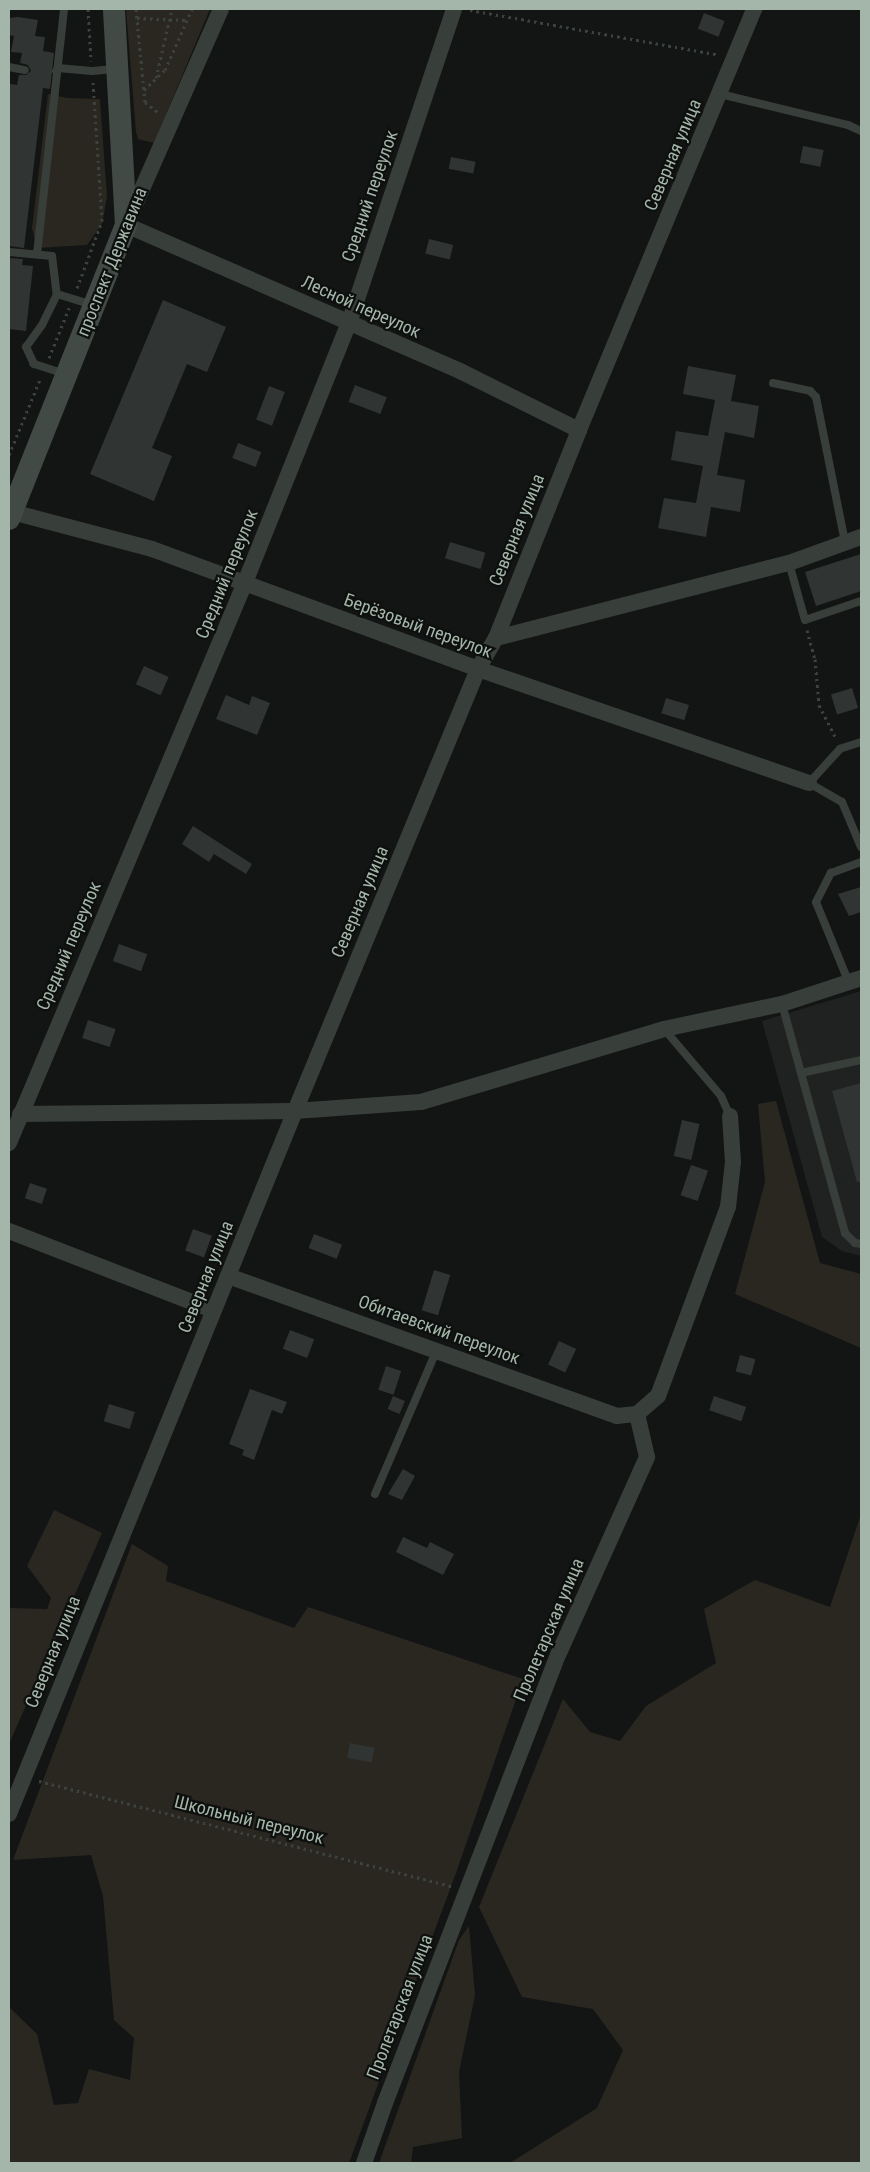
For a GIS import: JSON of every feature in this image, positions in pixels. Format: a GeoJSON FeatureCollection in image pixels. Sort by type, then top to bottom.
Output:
{"type":"FeatureCollection","features":[{"type":"Feature","properties":{"kind":"main road"},"geometry":{"type":"LineString","coordinates":[[114,9],[120,68],[126,225]]}},
{"type":"Feature","properties":{"kind":"main road","name":"проспект Державина"},"geometry":{"type":"LineString","coordinates":[[10,515],[67,375],[84,302],[126,225]]}},
{"type":"Feature","properties":{"kind":"street","name":"проспект Державина"},"geometry":{"type":"LineString","coordinates":[[126,225],[221,9]]}},
{"type":"Feature","properties":{"kind":"street","name":"Средний переулок"},"geometry":{"type":"LineString","coordinates":[[9,1143],[14,1114],[244,585],[348,323],[454,9]]}},
{"type":"Feature","properties":{"kind":"street","name":"Северная улица"},"geometry":{"type":"LineString","coordinates":[[9,1814],[295,1111],[478,669],[496,638],[579,430],[754,9]]}},
{"type":"Feature","properties":{"kind":"street","name":"Лесной переулок"},"geometry":{"type":"LineString","coordinates":[[126,225],[460,371],[579,430]]}},
{"type":"Feature","properties":{"kind":"street","name":"Берёзовый переулок"},"geometry":{"type":"LineString","coordinates":[[10,515],[152,549],[244,585],[478,669],[809,783]]}},
{"type":"Feature","properties":{"kind":"street"},"geometry":{"type":"LineString","coordinates":[[496,638],[790,563],[861,537]]}},
{"type":"Feature","properties":{"kind":"street"},"geometry":{"type":"LineString","coordinates":[[14,1114],[295,1111],[421,1102],[664,1029],[782,1004],[855,980]]}},
{"type":"Feature","properties":{"kind":"street"},"geometry":{"type":"LineString","coordinates":[[637,1414],[658,1396],[728,1207],[733,1162],[730,1116]]}},
{"type":"Feature","properties":{"kind":"street"},"geometry":{"type":"LineString","coordinates":[[9,1231],[214,1310]]}},
{"type":"Feature","properties":{"kind":"street","name":"Обитаевский переулок"},"geometry":{"type":"LineString","coordinates":[[228,1276],[437,1349],[617,1416],[637,1414]]}},
{"type":"Feature","properties":{"kind":"street","name":"Пролетарская улица"},"geometry":{"type":"LineString","coordinates":[[364,2163],[559,1653],[647,1457],[637,1414]]}},
{"type":"Feature","properties":{"kind":"lane"},"geometry":{"type":"LineString","coordinates":[[37,254],[64,9]]}},
{"type":"Feature","properties":{"kind":"lane"},"geometry":{"type":"LineString","coordinates":[[9,67],[25,70]]}},
{"type":"Feature","properties":{"kind":"lane"},"geometry":{"type":"LineString","coordinates":[[56,70],[92,71],[120,68]]}},
{"type":"Feature","properties":{"kind":"lane"},"geometry":{"type":"LineString","coordinates":[[720,94],[848,124],[861,130]]}},
{"type":"Feature","properties":{"kind":"lane"},"geometry":{"type":"LineString","coordinates":[[9,252],[52,256],[57,294],[42,325],[26,347],[34,364],[44,369],[67,375]]}},
{"type":"Feature","properties":{"kind":"lane"},"geometry":{"type":"LineString","coordinates":[[57,294],[84,302]]}},
{"type":"Feature","properties":{"kind":"lane"},"geometry":{"type":"LineString","coordinates":[[773,382],[810,391],[816,397],[845,542]]}},
{"type":"Feature","properties":{"kind":"lane"},"geometry":{"type":"LineString","coordinates":[[790,563],[805,620],[861,601]]}},
{"type":"Feature","properties":{"kind":"lane"},"geometry":{"type":"LineString","coordinates":[[861,742],[840,749],[809,783],[842,802],[861,847]]}},
{"type":"Feature","properties":{"kind":"lane"},"geometry":{"type":"LineString","coordinates":[[855,980],[816,902],[831,873],[861,862]]}},
{"type":"Feature","properties":{"kind":"lane"},"geometry":{"type":"LineString","coordinates":[[782,1004],[845,1233],[855,1243],[861,1244]]}},
{"type":"Feature","properties":{"kind":"lane"},"geometry":{"type":"LineString","coordinates":[[664,1029],[721,1096],[730,1116]]}},
{"type":"Feature","properties":{"kind":"lane"},"geometry":{"type":"LineString","coordinates":[[801,1073],[861,1060]]}},
{"type":"Feature","properties":{"kind":"lane"},"geometry":{"type":"LineString","coordinates":[[375,1494],[437,1349]]}},
{"type":"Feature","properties":{"kind":"path"},"geometry":{"type":"LineString","coordinates":[[9,456],[44,369],[84,302],[102,221],[88,9]]}},
{"type":"Feature","properties":{"kind":"path"},"geometry":{"type":"LineString","coordinates":[[136,9],[146,102],[156,113],[173,117]]}},
{"type":"Feature","properties":{"kind":"path"},"geometry":{"type":"LineString","coordinates":[[156,79],[168,18],[172,9]]}},
{"type":"Feature","properties":{"kind":"path"},"geometry":{"type":"LineString","coordinates":[[144,90],[165,70],[192,9]]}},
{"type":"Feature","properties":{"kind":"path"},"geometry":{"type":"LineString","coordinates":[[464,9],[735,58]]}},
{"type":"Feature","properties":{"kind":"path"},"geometry":{"type":"LineString","coordinates":[[137,18],[186,20]]}},
{"type":"Feature","properties":{"kind":"path"},"geometry":{"type":"LineString","coordinates":[[805,620],[815,659],[819,705],[840,749]]}},
{"type":"Feature","properties":{"kind":"path","name":"Школьный переулок"},"geometry":{"type":"LineString","coordinates":[[24,1778],[467,1890]]}},
{"type":"Feature","properties":{"kind":"shaded area"},"geometry":{"type":"Polygon","coordinates":[[[126,9],[210,9],[154,143],[138,139],[136,132],[126,9]]]}},
{"type":"Feature","properties":{"kind":"shaded area"},"geometry":{"type":"Polygon","coordinates":[[[48,94],[67,98],[100,99],[107,197],[102,224],[87,245],[37,248],[32,228],[48,94]]]}},
{"type":"Feature","properties":{"kind":"shaded area"},"geometry":{"type":"Polygon","coordinates":[[[861,991],[861,1256],[842,1251],[822,1237],[762,1021],[861,991]]]}},
{"type":"Feature","properties":{"kind":"shaded area"},"geometry":{"type":"Polygon","coordinates":[[[776,1101],[820,1263],[861,1274],[861,1348],[735,1294],[765,1182],[758,1104],[776,1101]]]}},
{"type":"Feature","properties":{"kind":"shaded area"},"geometry":{"type":"Polygon","coordinates":[[[54,1510],[102,1533],[9,1744],[9,1608],[47,1609],[51,1598],[27,1566],[54,1510]]]}},
{"type":"Feature","properties":{"kind":"shaded area"},"geometry":{"type":"Polygon","coordinates":[[[861,1514],[861,2163],[510,2163],[597,2108],[623,2050],[593,2009],[522,1997],[479,1907],[563,1699],[590,1732],[620,1741],[646,1706],[716,1663],[704,1609],[755,1580],[830,1607],[861,1514]]]}},
{"type":"Feature","properties":{"kind":"shaded area"},"geometry":{"type":"Polygon","coordinates":[[[132,1544],[168,1566],[166,1581],[294,1628],[308,1607],[523,1679],[457,1870],[349,2163],[9,2163],[9,2007],[37,2034],[54,2105],[78,2103],[89,2069],[130,2080],[134,2038],[114,2020],[103,1896],[91,1855],[13,1860],[132,1544]]]}},
{"type":"Feature","properties":{"kind":"shaded area"},"geometry":{"type":"Polygon","coordinates":[[[469,1926],[475,1995],[459,2072],[462,2138],[413,2147],[411,2163],[379,2163],[459,1940],[469,1926]]]}},
{"type":"Feature","properties":{"kind":"building"},"geometry":{"type":"Polygon","coordinates":[[[704,13],[725,21],[718,37],[698,29],[704,13]]]}},
{"type":"Feature","properties":{"kind":"building"},"geometry":{"type":"Polygon","coordinates":[[[18,17],[38,20],[35,36],[45,37],[43,51],[54,53],[50,89],[43,88],[24,248],[9,246],[10,84],[17,85],[19,75],[26,75],[31,71],[28,65],[20,63],[22,53],[11,52],[14,36],[9,35],[9,18],[18,17]]]}},
{"type":"Feature","properties":{"kind":"building"},"geometry":{"type":"Polygon","coordinates":[[[803,146],[824,150],[820,167],[800,163],[803,146]]]}},
{"type":"Feature","properties":{"kind":"building"},"geometry":{"type":"Polygon","coordinates":[[[451,157],[476,162],[473,174],[449,169],[451,157]]]}},
{"type":"Feature","properties":{"kind":"building"},"geometry":{"type":"Polygon","coordinates":[[[429,239],[453,245],[450,260],[425,254],[429,239]]]}},
{"type":"Feature","properties":{"kind":"building"},"geometry":{"type":"Polygon","coordinates":[[[9,258],[23,259],[22,265],[33,266],[26,331],[9,329],[9,258]]]}},
{"type":"Feature","properties":{"kind":"building"},"geometry":{"type":"Polygon","coordinates":[[[163,300],[226,327],[207,372],[187,364],[152,448],[172,456],[154,501],[90,474],[163,300]]]}},
{"type":"Feature","properties":{"kind":"building"},"geometry":{"type":"Polygon","coordinates":[[[688,366],[736,375],[731,401],[759,406],[754,438],[725,432],[717,475],[745,480],[740,512],[711,507],[706,537],[658,528],[664,498],[696,503],[703,466],[671,460],[676,431],[708,436],[715,400],[683,394],[688,366]]]}},
{"type":"Feature","properties":{"kind":"building"},"geometry":{"type":"Polygon","coordinates":[[[355,385],[387,397],[380,414],[349,402],[355,385]]]}},
{"type":"Feature","properties":{"kind":"building"},"geometry":{"type":"Polygon","coordinates":[[[269,386],[285,392],[272,426],[256,420],[269,386]]]}},
{"type":"Feature","properties":{"kind":"building"},"geometry":{"type":"Polygon","coordinates":[[[238,443],[261,452],[256,467],[232,458],[238,443]]]}},
{"type":"Feature","properties":{"kind":"building"},"geometry":{"type":"Polygon","coordinates":[[[450,542],[485,553],[480,569],[445,558],[450,542]]]}},
{"type":"Feature","properties":{"kind":"building"},"geometry":{"type":"Polygon","coordinates":[[[861,554],[861,591],[816,606],[805,572],[861,554]]]}},
{"type":"Feature","properties":{"kind":"building"},"geometry":{"type":"Polygon","coordinates":[[[144,666],[169,677],[161,695],[136,684],[144,666]]]}},
{"type":"Feature","properties":{"kind":"building"},"geometry":{"type":"Polygon","coordinates":[[[852,688],[858,708],[837,715],[831,694],[852,688]]]}},
{"type":"Feature","properties":{"kind":"building"},"geometry":{"type":"Polygon","coordinates":[[[226,695],[249,705],[252,696],[270,703],[257,735],[216,719],[226,695]]]}},
{"type":"Feature","properties":{"kind":"building"},"geometry":{"type":"Polygon","coordinates":[[[666,698],[689,705],[684,720],[661,713],[666,698]]]}},
{"type":"Feature","properties":{"kind":"building"},"geometry":{"type":"Polygon","coordinates":[[[193,826],[252,864],[246,874],[214,854],[209,862],[182,844],[193,826]]]}},
{"type":"Feature","properties":{"kind":"building"},"geometry":{"type":"Polygon","coordinates":[[[861,887],[861,912],[849,916],[838,894],[861,887]]]}},
{"type":"Feature","properties":{"kind":"building"},"geometry":{"type":"Polygon","coordinates":[[[119,944],[147,954],[141,971],[113,961],[119,944]]]}},
{"type":"Feature","properties":{"kind":"building"},"geometry":{"type":"Polygon","coordinates":[[[88,1020],[116,1029],[110,1047],[82,1038],[88,1020]]]}},
{"type":"Feature","properties":{"kind":"building"},"geometry":{"type":"Polygon","coordinates":[[[861,1083],[861,1182],[857,1182],[832,1091],[861,1083]]]}},
{"type":"Feature","properties":{"kind":"building"},"geometry":{"type":"Polygon","coordinates":[[[682,1120],[700,1124],[691,1160],[674,1156],[682,1120]]]}},
{"type":"Feature","properties":{"kind":"building"},"geometry":{"type":"Polygon","coordinates":[[[691,1165],[708,1171],[698,1201],[681,1195],[691,1165]]]}},
{"type":"Feature","properties":{"kind":"building"},"geometry":{"type":"Polygon","coordinates":[[[30,1183],[47,1189],[42,1204],[25,1198],[30,1183]]]}},
{"type":"Feature","properties":{"kind":"building"},"geometry":{"type":"Polygon","coordinates":[[[193,1229],[212,1236],[204,1257],[185,1251],[193,1229]]]}},
{"type":"Feature","properties":{"kind":"building"},"geometry":{"type":"Polygon","coordinates":[[[314,1234],[342,1245],[337,1259],[309,1248],[314,1234]]]}},
{"type":"Feature","properties":{"kind":"building"},"geometry":{"type":"Polygon","coordinates":[[[434,1270],[450,1275],[438,1315],[422,1310],[434,1270]]]}},
{"type":"Feature","properties":{"kind":"building"},"geometry":{"type":"Polygon","coordinates":[[[290,1330],[314,1339],[307,1358],[283,1349],[290,1330]]]}},
{"type":"Feature","properties":{"kind":"building"},"geometry":{"type":"Polygon","coordinates":[[[559,1341],[576,1349],[565,1373],[548,1365],[559,1341]]]}},
{"type":"Feature","properties":{"kind":"building"},"geometry":{"type":"Polygon","coordinates":[[[740,1355],[755,1359],[751,1376],[736,1371],[740,1355]]]}},
{"type":"Feature","properties":{"kind":"building"},"geometry":{"type":"Polygon","coordinates":[[[386,1366],[401,1371],[393,1395],[378,1390],[386,1366]]]}},
{"type":"Feature","properties":{"kind":"building"},"geometry":{"type":"Polygon","coordinates":[[[250,1389],[287,1402],[282,1414],[272,1410],[254,1460],[242,1455],[244,1450],[229,1444],[250,1389]]]}},
{"type":"Feature","properties":{"kind":"building"},"geometry":{"type":"Polygon","coordinates":[[[393,1396],[405,1401],[399,1414],[388,1409],[393,1396]]]}},
{"type":"Feature","properties":{"kind":"building"},"geometry":{"type":"Polygon","coordinates":[[[714,1396],[746,1407],[741,1421],[709,1410],[714,1396]]]}},
{"type":"Feature","properties":{"kind":"building"},"geometry":{"type":"Polygon","coordinates":[[[109,1404],[135,1412],[130,1429],[104,1421],[109,1404]]]}},
{"type":"Feature","properties":{"kind":"building"},"geometry":{"type":"Polygon","coordinates":[[[403,1469],[415,1476],[402,1500],[388,1494],[403,1469]]]}},
{"type":"Feature","properties":{"kind":"building"},"geometry":{"type":"Polygon","coordinates":[[[403,1537],[427,1548],[430,1542],[454,1554],[443,1575],[396,1552],[403,1537]]]}},
{"type":"Feature","properties":{"kind":"building"},"geometry":{"type":"Polygon","coordinates":[[[350,1743],[375,1748],[372,1762],[347,1758],[350,1743]]]}}]}
